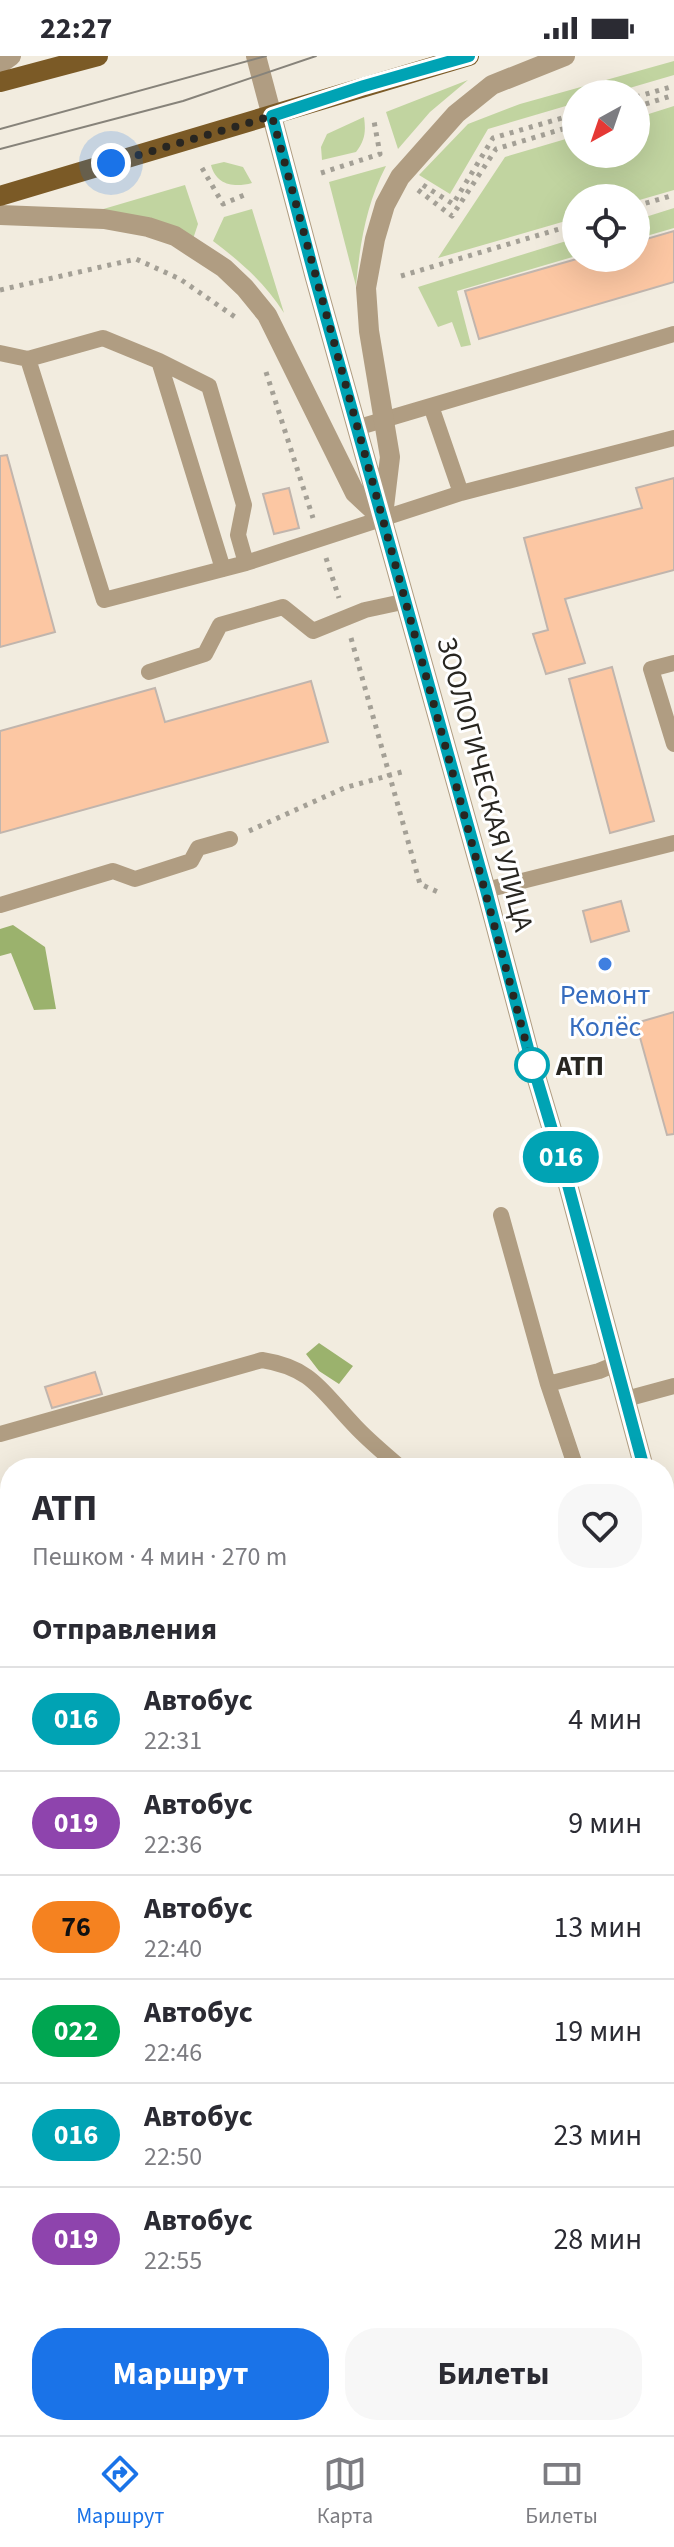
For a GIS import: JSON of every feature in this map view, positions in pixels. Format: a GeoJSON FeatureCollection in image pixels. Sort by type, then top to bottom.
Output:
{"type":"FeatureCollection","features":[{"type":"Feature","properties":{"kind":"main road"},"geometry":{"type":"LineString","coordinates":[[0,82],[98,56]]}},
{"type":"Feature","properties":{"kind":"main road"},"geometry":{"type":"LineString","coordinates":[[0,196],[469,56]]}},
{"type":"Feature","properties":{"kind":"street"},"geometry":{"type":"LineString","coordinates":[[0,64],[11,56]]}},
{"type":"Feature","properties":{"kind":"street","name":"ЗООЛОГИЧЕСКАЯ УЛИЦА"},"geometry":{"type":"LineString","coordinates":[[256,56],[641,1458]]}},
{"type":"Feature","properties":{"kind":"street"},"geometry":{"type":"LineString","coordinates":[[383,519],[390,457],[369,331],[366,288],[385,205],[400,177],[456,114],[492,85],[565,56]]}},
{"type":"Feature","properties":{"kind":"street"},"geometry":{"type":"LineString","coordinates":[[0,215],[104,219],[148,227],[175,236],[224,268],[267,315],[355,493],[383,519]]}},
{"type":"Feature","properties":{"kind":"lane"},"geometry":{"type":"LineString","coordinates":[[356,428],[674,334]]}},
{"type":"Feature","properties":{"kind":"lane"},"geometry":{"type":"LineString","coordinates":[[0,353],[28,359],[103,338],[209,386],[244,505],[238,535],[246,563]]}},
{"type":"Feature","properties":{"kind":"lane"},"geometry":{"type":"LineString","coordinates":[[28,359],[104,600],[246,563],[461,493],[674,438]]}},
{"type":"Feature","properties":{"kind":"lane"},"geometry":{"type":"LineString","coordinates":[[159,361],[223,569]]}},
{"type":"Feature","properties":{"kind":"lane"},"geometry":{"type":"LineString","coordinates":[[431,406],[461,493]]}},
{"type":"Feature","properties":{"kind":"lane"},"geometry":{"type":"LineString","coordinates":[[149,672],[205,654],[220,625],[283,607],[313,631],[365,610],[407,601]]}},
{"type":"Feature","properties":{"kind":"lane"},"geometry":{"type":"LineString","coordinates":[[674,663],[651,669],[674,744]]}},
{"type":"Feature","properties":{"kind":"lane"},"geometry":{"type":"LineString","coordinates":[[0,905],[113,871],[135,879],[191,861],[198,848],[230,839]]}},
{"type":"Feature","properties":{"kind":"lane"},"geometry":{"type":"LineString","coordinates":[[486,890],[674,843]]}},
{"type":"Feature","properties":{"kind":"lane"},"geometry":{"type":"LineString","coordinates":[[501,1215],[548,1384],[573,1458]]}},
{"type":"Feature","properties":{"kind":"lane"},"geometry":{"type":"LineString","coordinates":[[0,1434],[262,1360],[285,1364],[313,1380],[356,1427],[390,1458]]}},
{"type":"Feature","properties":{"kind":"lane"},"geometry":{"type":"LineString","coordinates":[[548,1384],[616,1364]]}},
{"type":"Feature","properties":{"kind":"lane"},"geometry":{"type":"LineString","coordinates":[[626,1399],[674,1386]]}},
{"type":"Feature","properties":{"kind":"path"},"geometry":{"type":"LineString","coordinates":[[650,93],[674,86]]}},
{"type":"Feature","properties":{"kind":"path"},"geometry":{"type":"LineString","coordinates":[[650,103],[674,95]]}},
{"type":"Feature","properties":{"kind":"path"},"geometry":{"type":"LineString","coordinates":[[562,118],[493,138],[453,204],[418,182],[416,188],[452,216],[496,149],[562,129]]}},
{"type":"Feature","properties":{"kind":"path"},"geometry":{"type":"LineString","coordinates":[[321,173],[380,154],[374,121]]}},
{"type":"Feature","properties":{"kind":"path"},"geometry":{"type":"LineString","coordinates":[[202,168],[223,204]]}},
{"type":"Feature","properties":{"kind":"path"},"geometry":{"type":"LineString","coordinates":[[219,211],[223,204],[249,193]]}},
{"type":"Feature","properties":{"kind":"path"},"geometry":{"type":"LineString","coordinates":[[650,202],[674,195]]}},
{"type":"Feature","properties":{"kind":"path"},"geometry":{"type":"LineString","coordinates":[[401,276],[562,228]]}},
{"type":"Feature","properties":{"kind":"path"},"geometry":{"type":"LineString","coordinates":[[0,290],[136,259],[180,279],[240,321]]}},
{"type":"Feature","properties":{"kind":"path"},"geometry":{"type":"LineString","coordinates":[[262,359],[346,618],[420,884],[438,892]]}},
{"type":"Feature","properties":{"kind":"path"},"geometry":{"type":"LineString","coordinates":[[230,839],[344,788],[405,771]]}},
{"type":"Feature","properties":{"kind":"green space"},"geometry":{"type":"Polygon","coordinates":[[[674,61],[674,75],[650,82],[606,80],[674,61]]]}},
{"type":"Feature","properties":{"kind":"green space"},"geometry":{"type":"Polygon","coordinates":[[[468,80],[430,112],[398,149],[386,112],[468,80]]]}},
{"type":"Feature","properties":{"kind":"green space"},"geometry":{"type":"Polygon","coordinates":[[[562,92],[562,107],[488,129],[450,194],[419,175],[468,124],[562,92]]]}},
{"type":"Feature","properties":{"kind":"green space"},"geometry":{"type":"Polygon","coordinates":[[[674,106],[674,190],[650,197],[650,184],[562,184],[562,222],[438,258],[505,157],[562,140],[562,168],[650,168],[650,114],[674,106]]]}},
{"type":"Feature","properties":{"kind":"green space"},"geometry":{"type":"Polygon","coordinates":[[[364,117],[364,136],[356,152],[322,160],[321,147],[327,134],[364,117]]]}},
{"type":"Feature","properties":{"kind":"green space"},"geometry":{"type":"Polygon","coordinates":[[[224,162],[243,167],[252,183],[232,185],[221,181],[211,165],[224,162]]]}},
{"type":"Feature","properties":{"kind":"green space"},"geometry":{"type":"Polygon","coordinates":[[[386,166],[365,224],[356,286],[329,182],[386,166]]]}},
{"type":"Feature","properties":{"kind":"green space"},"geometry":{"type":"Polygon","coordinates":[[[185,185],[198,224],[193,239],[100,210],[185,185]]]}},
{"type":"Feature","properties":{"kind":"green space"},"geometry":{"type":"Polygon","coordinates":[[[674,208],[674,228],[650,235],[650,216],[674,208]]]}},
{"type":"Feature","properties":{"kind":"green space"},"geometry":{"type":"Polygon","coordinates":[[[252,209],[284,313],[252,274],[213,241],[224,217],[252,209]]]}},
{"type":"Feature","properties":{"kind":"green space"},"geometry":{"type":"Polygon","coordinates":[[[562,242],[562,260],[457,291],[471,345],[461,347],[452,322],[438,327],[418,287],[562,242]]]}},
{"type":"Feature","properties":{"kind":"green space"},"geometry":{"type":"Polygon","coordinates":[[[13,925],[45,947],[56,1009],[34,1010],[11,953],[0,956],[0,929],[13,925]]]}},
{"type":"Feature","properties":{"kind":"green space"},"geometry":{"type":"Polygon","coordinates":[[[319,1343],[353,1366],[339,1384],[319,1371],[306,1354],[319,1343]]]}},
{"type":"Feature","properties":{"kind":"building"},"geometry":{"type":"Polygon","coordinates":[[[674,231],[674,282],[479,339],[465,291],[562,263],[562,272],[650,272],[650,238],[674,231]]]}},
{"type":"Feature","properties":{"kind":"building"},"geometry":{"type":"Polygon","coordinates":[[[7,455],[55,632],[0,647],[0,456],[7,455]]]}},
{"type":"Feature","properties":{"kind":"building"},"geometry":{"type":"Polygon","coordinates":[[[674,478],[674,570],[565,599],[585,663],[546,674],[533,634],[548,630],[524,538],[642,508],[636,488],[674,478]]]}},
{"type":"Feature","properties":{"kind":"building"},"geometry":{"type":"Polygon","coordinates":[[[289,488],[299,528],[274,534],[263,494],[289,488]]]}},
{"type":"Feature","properties":{"kind":"building"},"geometry":{"type":"Polygon","coordinates":[[[612,667],[654,821],[610,833],[569,679],[612,667]]]}},
{"type":"Feature","properties":{"kind":"building"},"geometry":{"type":"Polygon","coordinates":[[[311,681],[328,742],[0,833],[0,731],[155,688],[165,722],[311,681]]]}},
{"type":"Feature","properties":{"kind":"building"},"geometry":{"type":"Polygon","coordinates":[[[621,901],[629,931],[591,942],[583,911],[621,901]]]}},
{"type":"Feature","properties":{"kind":"building"},"geometry":{"type":"Polygon","coordinates":[[[674,1012],[674,1134],[667,1135],[636,1023],[674,1012]]]}},
{"type":"Feature","properties":{"kind":"building"},"geometry":{"type":"Polygon","coordinates":[[[95,1372],[102,1394],[52,1408],[45,1387],[95,1372]]]}},
{"type":"Feature","properties":{"kind":"tram line"},"geometry":{"type":"LineString","coordinates":[[0,129],[266,56]]}},
{"type":"Feature","properties":{"kind":"tram line"},"geometry":{"type":"LineString","coordinates":[[0,149],[183,101],[316,56]]}},
{"type":"Feature","properties":{"kind":"bus line","name":"016"},"geometry":{"type":"LineString","coordinates":[[469,56],[272,116],[641,1458]]}},
{"type":"Feature","properties":{"kind":"place","name":"Ремонт Колёс"},"geometry":{"type":"Point","coordinates":[605,964]}},
{"type":"Feature","properties":{"kind":"place","name":"АТП"},"geometry":{"type":"Point","coordinates":[532,1065]}},
{"type":"Feature","properties":{"kind":"route"},"geometry":{"type":"LineString","coordinates":[[111,163],[272,116],[532,1065]]}}]}
